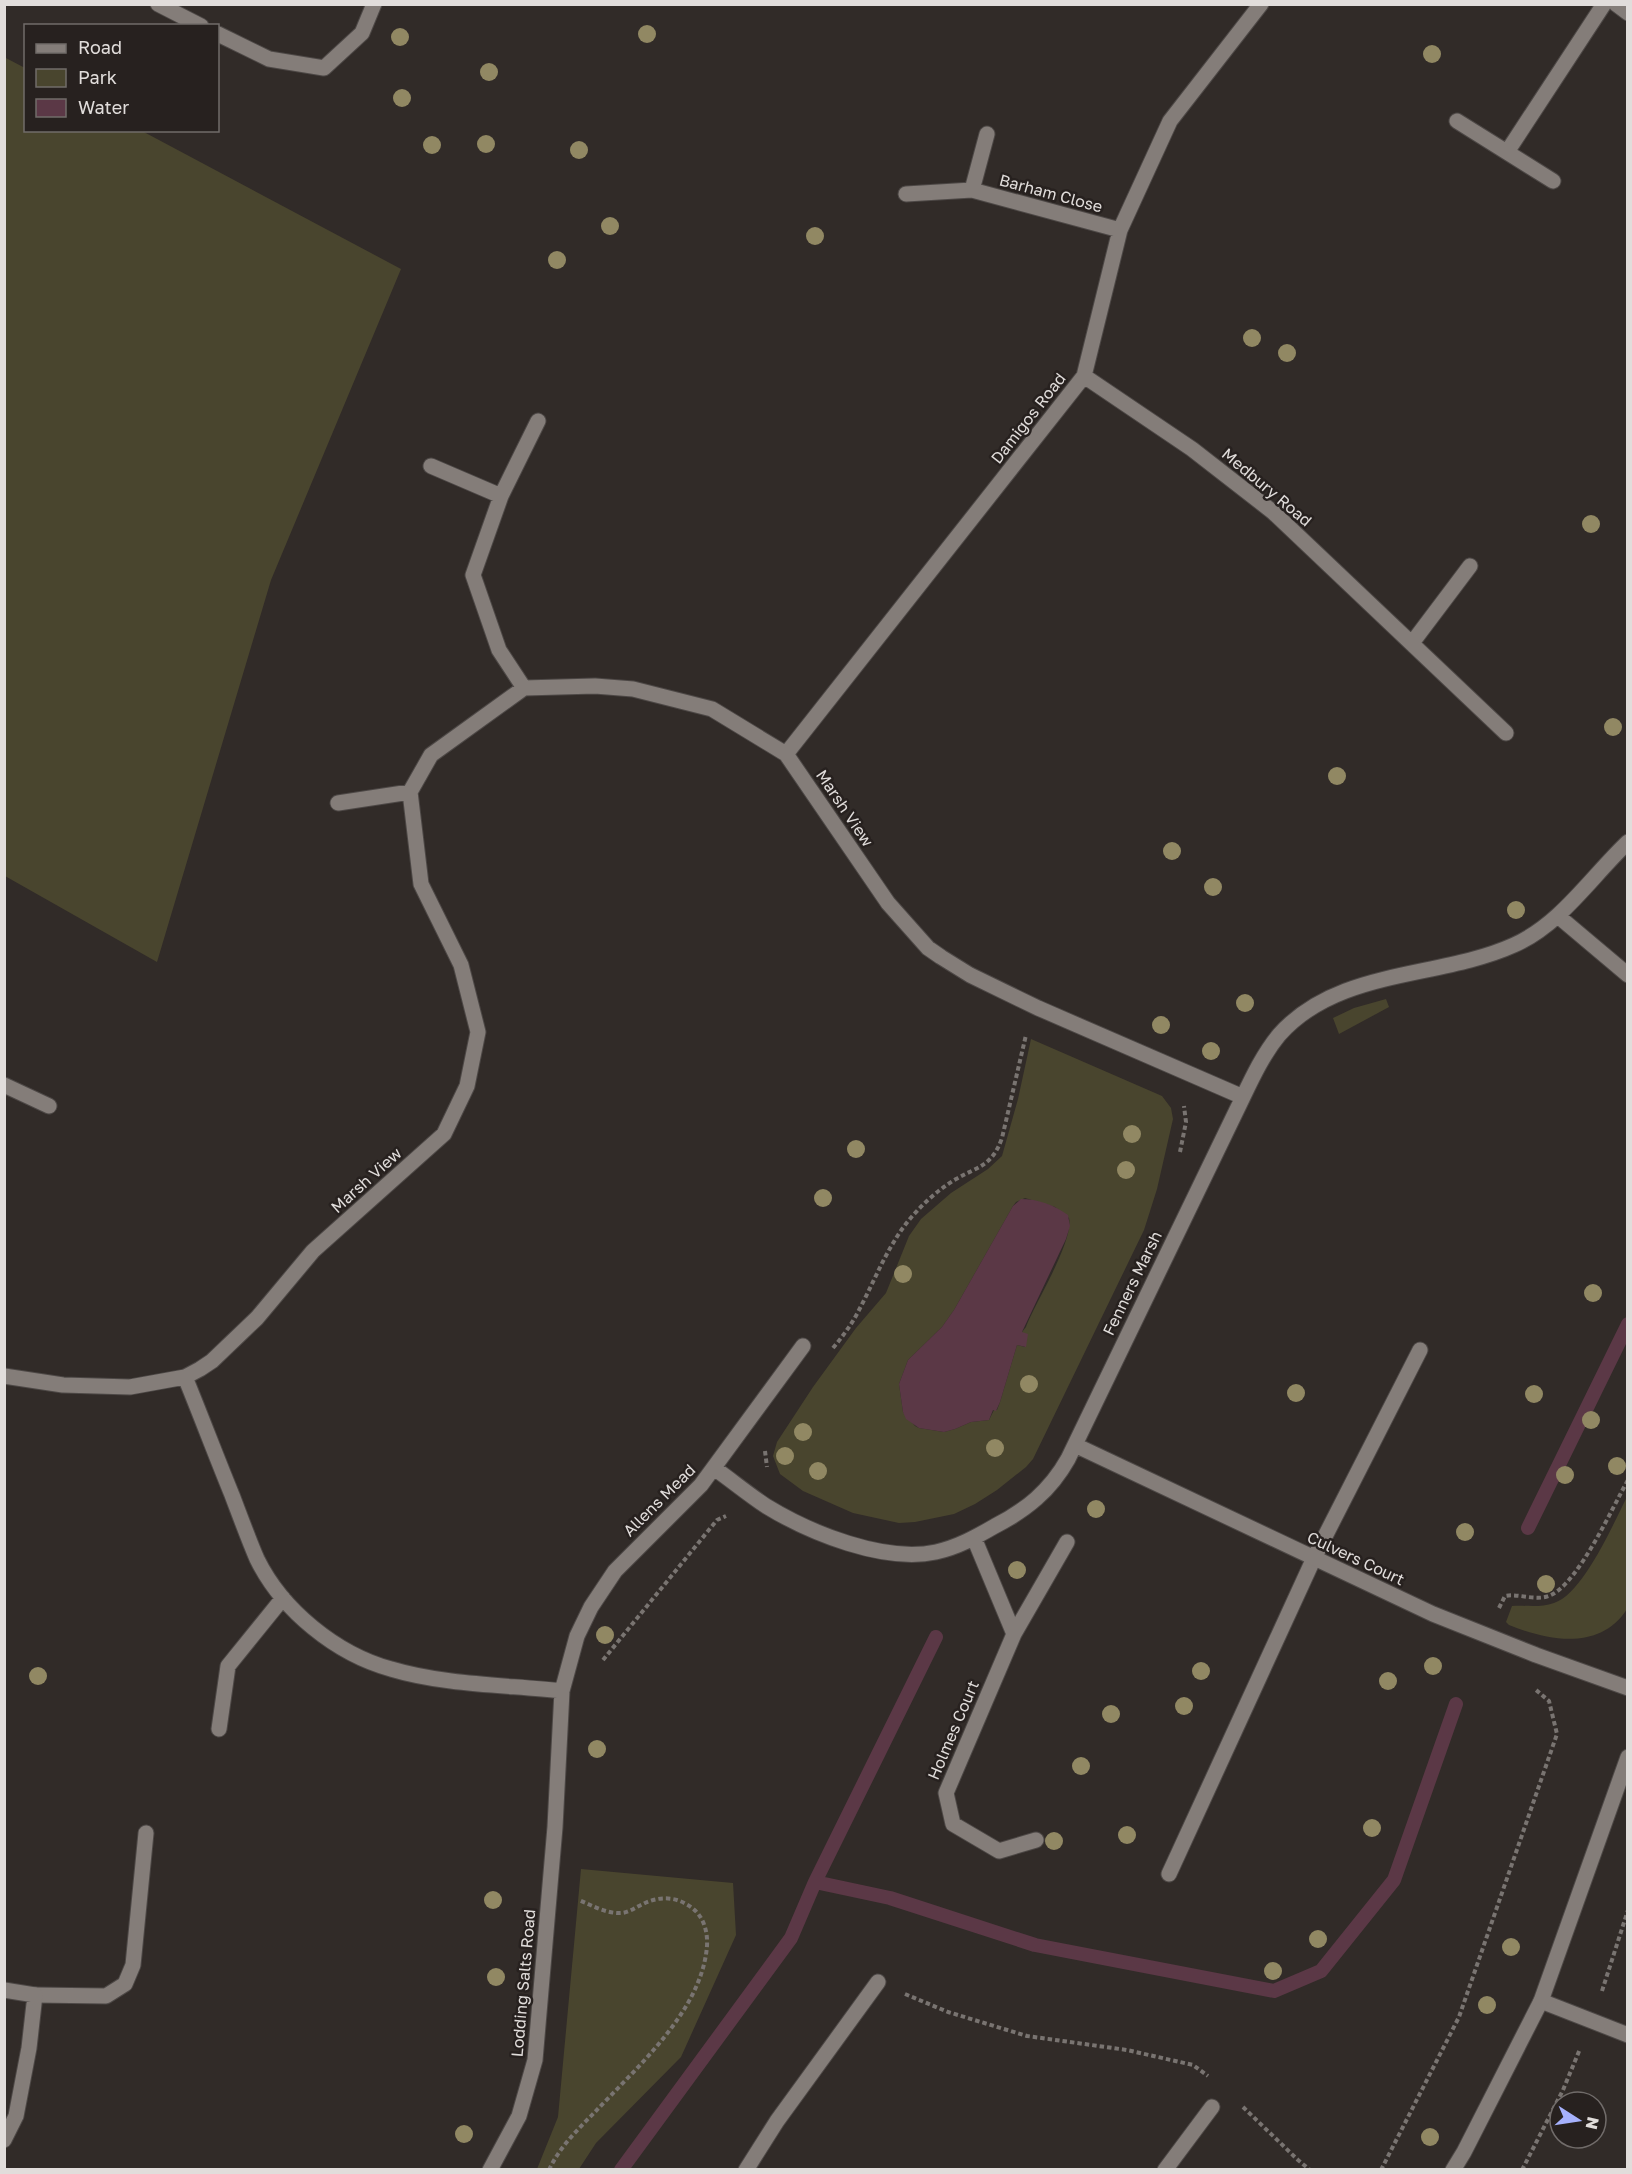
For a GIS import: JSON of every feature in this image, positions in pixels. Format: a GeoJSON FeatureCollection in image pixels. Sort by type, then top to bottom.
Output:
{"type":"FeatureCollection","features":[{"type":"Feature","properties":{"kind":"street"},"geometry":{"type":"LineString","coordinates":[[158,4],[197,24]]}},
{"type":"Feature","properties":{"kind":"street"},"geometry":{"type":"LineString","coordinates":[[219,34],[269,58],[324,68],[362,33],[374,4]]}},
{"type":"Feature","properties":{"kind":"street","name":"Damigos Road"},"geometry":{"type":"LineString","coordinates":[[786,753],[1084,376],[1120,230],[1170,121],[1261,4]]}},
{"type":"Feature","properties":{"kind":"street"},"geometry":{"type":"LineString","coordinates":[[1507,152],[1604,4]]}},
{"type":"Feature","properties":{"kind":"street"},"geometry":{"type":"LineString","coordinates":[[1616,4],[1628,13]]}},
{"type":"Feature","properties":{"kind":"street"},"geometry":{"type":"LineString","coordinates":[[1457,122],[1553,181]]}},
{"type":"Feature","properties":{"kind":"street","name":"Barham Close"},"geometry":{"type":"LineString","coordinates":[[972,190],[987,134]]}},
{"type":"Feature","properties":{"kind":"street","name":"Barham Close"},"geometry":{"type":"LineString","coordinates":[[906,194],[972,190],[1120,230]]}},
{"type":"Feature","properties":{"kind":"street","name":"Medbury Road"},"geometry":{"type":"LineString","coordinates":[[1084,376],[1192,449],[1273,513],[1506,733]]}},
{"type":"Feature","properties":{"kind":"street"},"geometry":{"type":"LineString","coordinates":[[338,803],[410,792],[431,755],[524,688],[499,650],[473,575],[501,496],[538,421]]}},
{"type":"Feature","properties":{"kind":"street"},"geometry":{"type":"LineString","coordinates":[[431,466],[501,496]]}},
{"type":"Feature","properties":{"kind":"street"},"geometry":{"type":"LineString","coordinates":[[1412,643],[1470,566]]}},
{"type":"Feature","properties":{"kind":"street","name":"Marsh View"},"geometry":{"type":"LineString","coordinates":[[524,688],[595,686],[633,689],[712,709],[786,753],[888,903],[928,948],[970,975],[1057,1017],[1242,1097]]}},
{"type":"Feature","properties":{"kind":"street","name":"Marsh View"},"geometry":{"type":"LineString","coordinates":[[4,1376],[63,1385],[140,1386],[185,1377],[200,1369],[257,1318],[313,1251],[444,1134],[467,1086],[478,1032],[461,965],[421,884],[410,792]]}},
{"type":"Feature","properties":{"kind":"street","name":"Fenners Marsh"},"geometry":{"type":"LineString","coordinates":[[714,1468],[776,1511],[824,1534],[854,1545],[891,1552],[926,1553],[957,1546],[974,1539],[1017,1514],[1034,1502],[1055,1479],[1075,1445],[1242,1097],[1278,1036],[1316,1005],[1342,993],[1495,952],[1536,933],[1558,916],[1628,842]]}},
{"type":"Feature","properties":{"kind":"street"},"geometry":{"type":"LineString","coordinates":[[1558,916],[1628,975]]}},
{"type":"Feature","properties":{"kind":"street"},"geometry":{"type":"LineString","coordinates":[[4,1085],[49,1107]]}},
{"type":"Feature","properties":{"kind":"street","name":"Allens Mead"},"geometry":{"type":"LineString","coordinates":[[555,1827],[562,1691],[578,1636],[599,1593],[626,1559],[701,1485],[803,1346]]}},
{"type":"Feature","properties":{"kind":"street"},"geometry":{"type":"LineString","coordinates":[[1169,1875],[1314,1558],[1420,1350]]}},
{"type":"Feature","properties":{"kind":"street"},"geometry":{"type":"LineString","coordinates":[[185,1377],[257,1559],[283,1598],[309,1624],[347,1651],[382,1667],[447,1680],[562,1691]]}},
{"type":"Feature","properties":{"kind":"street","name":"Culvers Court"},"geometry":{"type":"LineString","coordinates":[[1075,1445],[1433,1614],[1488,1637],[1628,1688]]}},
{"type":"Feature","properties":{"kind":"street"},"geometry":{"type":"LineString","coordinates":[[974,1539],[1014,1634]]}},
{"type":"Feature","properties":{"kind":"street","name":"Holmes Court"},"geometry":{"type":"LineString","coordinates":[[1036,1840],[999,1851],[953,1824],[945,1793],[1014,1634],[1067,1542]]}},
{"type":"Feature","properties":{"kind":"street"},"geometry":{"type":"LineString","coordinates":[[219,1730],[228,1666],[283,1598]]}},
{"type":"Feature","properties":{"kind":"street"},"geometry":{"type":"LineString","coordinates":[[1453,2169],[1464,2152],[1541,2001],[1628,1757]]}},
{"type":"Feature","properties":{"kind":"street","name":"Lodding Salts Road"},"geometry":{"type":"LineString","coordinates":[[490,2169],[519,2116],[535,2060],[555,1827]]}},
{"type":"Feature","properties":{"kind":"street"},"geometry":{"type":"LineString","coordinates":[[4,1990],[35,1995],[106,1996],[125,1984],[133,1965],[146,1833]]}},
{"type":"Feature","properties":{"kind":"street"},"geometry":{"type":"LineString","coordinates":[[746,2169],[777,2121],[878,1982]]}},
{"type":"Feature","properties":{"kind":"street"},"geometry":{"type":"LineString","coordinates":[[4,2140],[16,2116],[35,1995]]}},
{"type":"Feature","properties":{"kind":"street"},"geometry":{"type":"LineString","coordinates":[[1541,2001],[1628,2035]]}},
{"type":"Feature","properties":{"kind":"street"},"geometry":{"type":"LineString","coordinates":[[1165,2169],[1212,2107]]}},
{"type":"Feature","properties":{"kind":"path"},"geometry":{"type":"LineString","coordinates":[[830,1354],[859,1312],[890,1247],[915,1213],[937,1192],[982,1166],[995,1155],[1002,1138],[1027,1032],[1057,1017]]}},
{"type":"Feature","properties":{"kind":"path"},"geometry":{"type":"LineString","coordinates":[[1178,1159],[1186,1122],[1186,1114],[1181,1102]]}},
{"type":"Feature","properties":{"kind":"path"},"geometry":{"type":"LineString","coordinates":[[765,1447],[765,1459],[770,1473]]}},
{"type":"Feature","properties":{"kind":"path"},"geometry":{"type":"LineString","coordinates":[[1488,1637],[1505,1596],[1546,1597],[1554,1594],[1569,1580],[1585,1557],[1628,1480]]}},
{"type":"Feature","properties":{"kind":"path"},"geometry":{"type":"LineString","coordinates":[[601,1663],[717,1520],[724,1516],[735,1517]]}},
{"type":"Feature","properties":{"kind":"path"},"geometry":{"type":"LineString","coordinates":[[1381,2169],[1459,2017],[1557,1734],[1549,1701],[1531,1685]]}},
{"type":"Feature","properties":{"kind":"path"},"geometry":{"type":"LineString","coordinates":[[549,2169],[565,2144],[640,2064],[680,2014],[701,1975],[706,1952],[707,1935],[703,1920],[691,1906],[683,1902],[661,1898],[646,1902],[629,1911],[613,1912],[574,1898]]}},
{"type":"Feature","properties":{"kind":"path"},"geometry":{"type":"LineString","coordinates":[[878,1982],[948,2012],[1027,2036],[1128,2050],[1193,2066],[1212,2079]]}},
{"type":"Feature","properties":{"kind":"path"},"geometry":{"type":"LineString","coordinates":[[1239,2102],[1310,2169]]}},
{"type":"Feature","properties":{"kind":"green space"},"geometry":{"type":"Polygon","coordinates":[[[4,57],[24,67],[24,132],[144,132],[401,269],[271,580],[157,962],[5,876],[4,57]]]}},
{"type":"Feature","properties":{"kind":"green space"},"geometry":{"type":"Polygon","coordinates":[[[1386,999],[1389,1007],[1339,1034],[1333,1018],[1354,1008],[1386,999]]]}},
{"type":"Feature","properties":{"kind":"green space"},"geometry":{"type":"Polygon","coordinates":[[[1031,1039],[1162,1096],[1171,1108],[1173,1119],[1157,1189],[1144,1230],[1033,1459],[997,1490],[975,1504],[954,1514],[915,1522],[899,1523],[853,1513],[803,1491],[780,1474],[773,1456],[777,1442],[856,1328],[886,1293],[909,1236],[921,1219],[951,1193],[988,1169],[1002,1156],[1018,1099],[1031,1039]],[[1025,1198],[1016,1202],[954,1310],[942,1327],[908,1360],[899,1384],[903,1412],[915,1426],[944,1432],[971,1422],[989,1420],[994,1410],[997,1410],[1017,1345],[1025,1347],[1022,1332],[1066,1241],[1069,1218],[1055,1207],[1025,1198]]]}},
{"type":"Feature","properties":{"kind":"green space"},"geometry":{"type":"Polygon","coordinates":[[[1627,1497],[1627,1609],[1616,1622],[1588,1637],[1573,1639],[1541,1635],[1509,1625],[1506,1622],[1512,1606],[1549,1605],[1565,1597],[1576,1586],[1596,1557],[1627,1497]]]}},
{"type":"Feature","properties":{"kind":"green space"},"geometry":{"type":"Polygon","coordinates":[[[581,1869],[733,1883],[736,1935],[681,2057],[596,2143],[579,2169],[537,2169],[558,2117],[581,1869]]]}},
{"type":"Feature","properties":{"kind":"water"},"geometry":{"type":"Polygon","coordinates":[[[1021,1199],[1040,1201],[1057,1208],[1068,1215],[1070,1226],[1022,1332],[1028,1334],[1026,1347],[1017,1345],[1000,1402],[996,1411],[993,1410],[989,1420],[971,1422],[944,1432],[919,1428],[906,1419],[903,1412],[899,1384],[908,1360],[942,1327],[954,1310],[1013,1206],[1021,1199]]]}},
{"type":"Feature","properties":{"kind":"waterway"},"geometry":{"type":"LineString","coordinates":[[1528,1528],[1628,1324]]}},
{"type":"Feature","properties":{"kind":"waterway"},"geometry":{"type":"LineString","coordinates":[[621,2170],[791,1938],[815,1882],[936,1637]]}},
{"type":"Feature","properties":{"kind":"waterway"},"geometry":{"type":"LineString","coordinates":[[815,1882],[890,1898],[1035,1945],[1274,1991],[1321,1971],[1394,1880],[1456,1704]]}}]}
